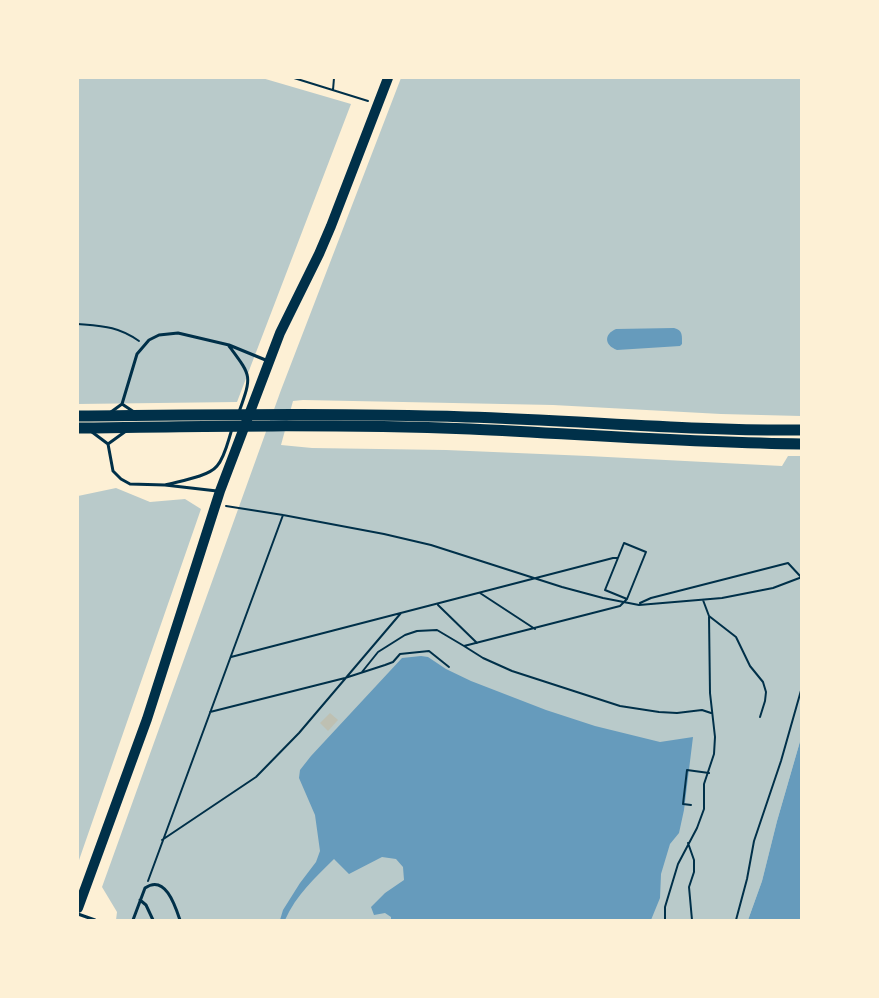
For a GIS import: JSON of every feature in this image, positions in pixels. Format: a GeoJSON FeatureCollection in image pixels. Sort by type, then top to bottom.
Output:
{"type":"FeatureCollection","features":[{"type":"Feature","properties":{"kind":"highway"},"geometry":{"type":"LineString","coordinates":[[78,416],[285,414],[467,417],[709,430],[802,430]]}},
{"type":"Feature","properties":{"kind":"highway"},"geometry":{"type":"LineString","coordinates":[[82,428],[281,426],[468,429],[747,444],[802,444]]}},
{"type":"Feature","properties":{"kind":"main road"},"geometry":{"type":"LineString","coordinates":[[78,908],[147,719],[220,491],[280,333],[331,226],[388,78]]}},
{"type":"Feature","properties":{"kind":"lane"},"geometry":{"type":"LineString","coordinates":[[105,416],[122,404],[137,354],[150,340],[159,336],[178,333],[228,345],[269,361]]}},
{"type":"Feature","properties":{"kind":"lane"},"geometry":{"type":"LineString","coordinates":[[165,485],[208,473],[216,468],[220,462],[249,384],[248,373],[228,345]]}},
{"type":"Feature","properties":{"kind":"lane"},"geometry":{"type":"LineString","coordinates":[[122,404],[138,416]]}},
{"type":"Feature","properties":{"kind":"lane"},"geometry":{"type":"LineString","coordinates":[[108,444],[131,427]]}},
{"type":"Feature","properties":{"kind":"lane"},"geometry":{"type":"LineString","coordinates":[[82,428],[108,444],[113,471],[130,484],[165,485],[220,491]]}},
{"type":"Feature","properties":{"kind":"lane"},"geometry":{"type":"LineString","coordinates":[[133,920],[144,888],[158,884],[166,890],[180,920]]}},
{"type":"Feature","properties":{"kind":"lane"},"geometry":{"type":"LineString","coordinates":[[140,900],[146,905],[153,920]]}},
{"type":"Feature","properties":{"kind":"lane"},"geometry":{"type":"LineString","coordinates":[[78,914],[93,920]]}},
{"type":"Feature","properties":{"kind":"path"},"geometry":{"type":"LineString","coordinates":[[294,78],[378,105]]}},
{"type":"Feature","properties":{"kind":"path"},"geometry":{"type":"LineString","coordinates":[[333,90],[334,78]]}},
{"type":"Feature","properties":{"kind":"path"},"geometry":{"type":"LineString","coordinates":[[78,324],[108,326],[126,332],[144,345]]}},
{"type":"Feature","properties":{"kind":"path"},"geometry":{"type":"LineString","coordinates":[[226,506],[283,514],[430,545],[562,587],[638,605],[703,600],[764,590],[801,577],[788,563],[651,598],[638,605]]}},
{"type":"Feature","properties":{"kind":"path"},"geometry":{"type":"LineString","coordinates":[[148,886],[148,880],[162,840],[283,514]]}},
{"type":"Feature","properties":{"kind":"path"},"geometry":{"type":"LineString","coordinates":[[464,646],[535,629],[625,603],[627,599],[646,552],[624,544],[605,590],[627,599]]}},
{"type":"Feature","properties":{"kind":"path"},"geometry":{"type":"LineString","coordinates":[[231,657],[618,558]]}},
{"type":"Feature","properties":{"kind":"path"},"geometry":{"type":"LineString","coordinates":[[480,593],[535,629]]}},
{"type":"Feature","properties":{"kind":"path"},"geometry":{"type":"LineString","coordinates":[[664,920],[665,907],[678,864],[704,809],[704,784],[714,754],[709,616],[703,600]]}},
{"type":"Feature","properties":{"kind":"path"},"geometry":{"type":"LineString","coordinates":[[437,604],[477,643]]}},
{"type":"Feature","properties":{"kind":"path"},"geometry":{"type":"LineString","coordinates":[[162,840],[256,777],[299,733],[401,613]]}},
{"type":"Feature","properties":{"kind":"path"},"geometry":{"type":"LineString","coordinates":[[709,616],[736,637],[750,666],[763,682],[766,692],[760,718]]}},
{"type":"Feature","properties":{"kind":"path"},"geometry":{"type":"LineString","coordinates":[[362,672],[378,652],[405,635],[416,631],[436,630],[483,658],[512,671],[620,706],[659,712],[677,713],[702,710],[712,713]]}},
{"type":"Feature","properties":{"kind":"path"},"geometry":{"type":"LineString","coordinates":[[210,712],[345,678],[393,662],[400,654],[429,651],[449,667]]}},
{"type":"Feature","properties":{"kind":"path"},"geometry":{"type":"LineString","coordinates":[[736,920],[747,880],[754,841],[781,761],[802,686]]}},
{"type":"Feature","properties":{"kind":"path"},"geometry":{"type":"LineString","coordinates":[[691,806],[683,804],[687,770],[709,773]]}},
{"type":"Feature","properties":{"kind":"path"},"geometry":{"type":"LineString","coordinates":[[688,843],[694,860],[694,872],[689,887],[692,920]]}},
{"type":"Feature","properties":{"kind":"shaded area"},"geometry":{"type":"Polygon","coordinates":[[[78,78],[262,78],[351,104],[237,402],[78,404],[78,78]]]}},
{"type":"Feature","properties":{"kind":"shaded area"},"geometry":{"type":"Polygon","coordinates":[[[401,78],[801,78],[801,416],[721,414],[553,405],[303,400],[293,401],[281,445],[312,448],[446,450],[782,466],[788,456],[801,456],[801,738],[762,881],[748,920],[116,920],[117,912],[102,887],[281,390],[401,78]]]}},
{"type":"Feature","properties":{"kind":"shaded area"},"geometry":{"type":"Polygon","coordinates":[[[116,488],[150,502],[185,499],[201,509],[78,863],[78,496],[116,488]]]}},
{"type":"Feature","properties":{"kind":"water"},"geometry":{"type":"Polygon","coordinates":[[[674,328],[679,330],[681,334],[682,344],[680,346],[617,350],[610,345],[607,339],[609,334],[616,329],[674,328]]]}},
{"type":"Feature","properties":{"kind":"water"},"geometry":{"type":"Polygon","coordinates":[[[428,657],[446,669],[471,681],[546,710],[595,726],[660,742],[693,737],[684,810],[679,833],[670,844],[661,874],[660,898],[651,920],[391,920],[391,917],[385,913],[374,915],[371,907],[385,893],[404,880],[403,867],[396,859],[382,857],[349,874],[334,859],[300,895],[285,920],[280,920],[283,910],[316,862],[320,851],[315,815],[299,778],[300,770],[402,658],[428,657]]]}},
{"type":"Feature","properties":{"kind":"water"},"geometry":{"type":"Polygon","coordinates":[[[801,738],[801,920],[748,920],[762,881],[801,738]]]}},
{"type":"Feature","properties":{"kind":"building"},"geometry":{"type":"Polygon","coordinates":[[[330,713],[338,720],[328,731],[320,723],[330,713]]]}}]}
